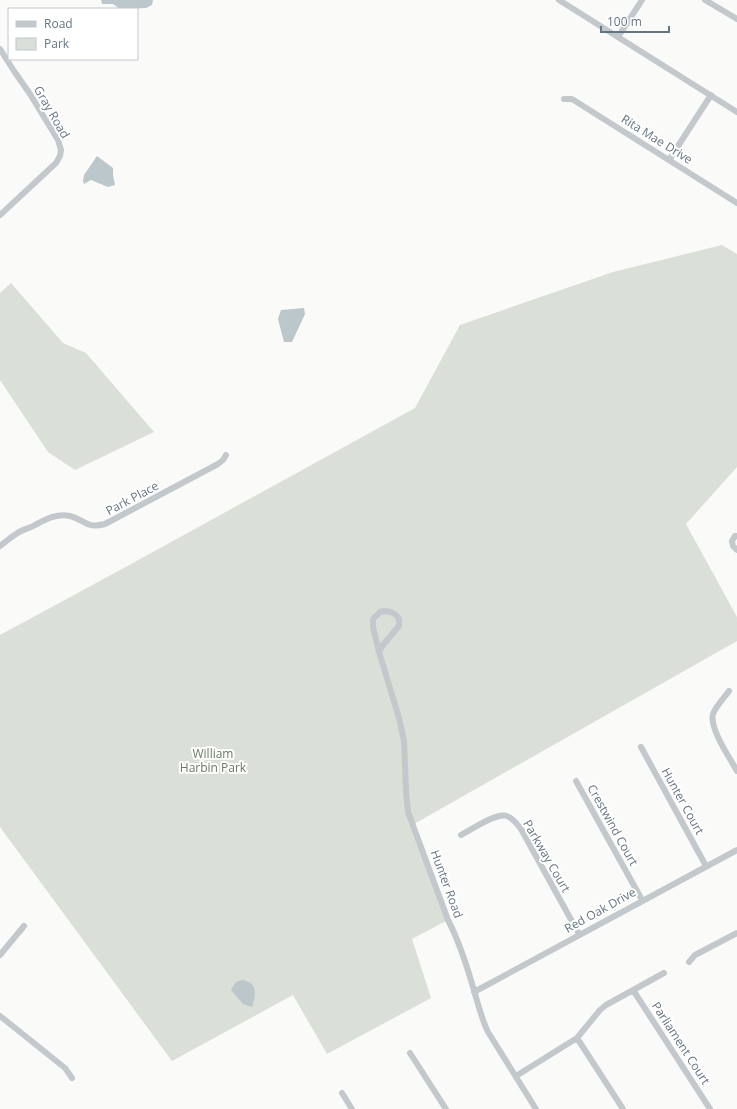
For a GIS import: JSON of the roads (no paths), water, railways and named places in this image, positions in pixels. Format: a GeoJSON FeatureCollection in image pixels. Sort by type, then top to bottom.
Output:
{"type":"FeatureCollection","features":[{"type":"Feature","properties":{"kind":"street"},"geometry":{"type":"LineString","coordinates":[[559,0],[737,112]]}},
{"type":"Feature","properties":{"kind":"street"},"geometry":{"type":"LineString","coordinates":[[618,37],[642,0]]}},
{"type":"Feature","properties":{"kind":"street"},"geometry":{"type":"LineString","coordinates":[[705,0],[737,19]]}},
{"type":"Feature","properties":{"kind":"street","name":"Gray Road"},"geometry":{"type":"LineString","coordinates":[[0,49],[58,140],[61,150],[56,164],[0,216]]}},
{"type":"Feature","properties":{"kind":"street"},"geometry":{"type":"LineString","coordinates":[[669,160],[711,95]]}},
{"type":"Feature","properties":{"kind":"street","name":"Rita Mae Drive"},"geometry":{"type":"LineString","coordinates":[[564,99],[572,99],[737,203]]}},
{"type":"Feature","properties":{"kind":"street","name":"Park Place"},"geometry":{"type":"LineString","coordinates":[[0,546],[20,532],[55,516],[72,516],[85,524],[92,526],[105,524],[218,464],[226,455]]}},
{"type":"Feature","properties":{"kind":"street"},"geometry":{"type":"LineString","coordinates":[[737,536],[735,536],[732,541],[733,546],[737,550]]}},
{"type":"Feature","properties":{"kind":"street","name":"Hunter Road"},"geometry":{"type":"LineString","coordinates":[[379,652],[383,645],[400,626],[399,619],[392,612],[380,612],[373,619],[373,627],[379,652],[399,718],[404,741],[408,812],[448,920],[455,932],[482,1020],[536,1109]]}},
{"type":"Feature","properties":{"kind":"street"},"geometry":{"type":"LineString","coordinates":[[730,691],[716,708],[712,722],[737,771]]}},
{"type":"Feature","properties":{"kind":"street","name":"Hunter Court"},"geometry":{"type":"LineString","coordinates":[[641,747],[706,866]]}},
{"type":"Feature","properties":{"kind":"street","name":"Crestwind Court"},"geometry":{"type":"LineString","coordinates":[[576,781],[642,900]]}},
{"type":"Feature","properties":{"kind":"street","name":"Parkway Court"},"geometry":{"type":"LineString","coordinates":[[461,835],[499,816],[506,816],[513,820],[521,829],[579,934]]}},
{"type":"Feature","properties":{"kind":"street","name":"Red Oak Drive"},"geometry":{"type":"LineString","coordinates":[[474,992],[737,850]]}},
{"type":"Feature","properties":{"kind":"street"},"geometry":{"type":"LineString","coordinates":[[0,955],[24,926]]}},
{"type":"Feature","properties":{"kind":"street"},"geometry":{"type":"LineString","coordinates":[[689,962],[695,955],[737,933]]}},
{"type":"Feature","properties":{"kind":"street"},"geometry":{"type":"LineString","coordinates":[[516,1076],[577,1038],[600,1010],[606,1005],[664,973]]}},
{"type":"Feature","properties":{"kind":"street","name":"Parliament Court"},"geometry":{"type":"LineString","coordinates":[[633,990],[710,1109]]}},
{"type":"Feature","properties":{"kind":"street"},"geometry":{"type":"LineString","coordinates":[[0,1016],[65,1068],[72,1078]]}},
{"type":"Feature","properties":{"kind":"street"},"geometry":{"type":"LineString","coordinates":[[577,1038],[623,1109]]}},
{"type":"Feature","properties":{"kind":"street"},"geometry":{"type":"LineString","coordinates":[[410,1053],[446,1109]]}},
{"type":"Feature","properties":{"kind":"street"},"geometry":{"type":"LineString","coordinates":[[342,1093],[352,1109]]}},
{"type":"Feature","properties":{"kind":"park label","name":"William Harbin Park"},"geometry":{"type":"Point","coordinates":[213,760]}}]}
